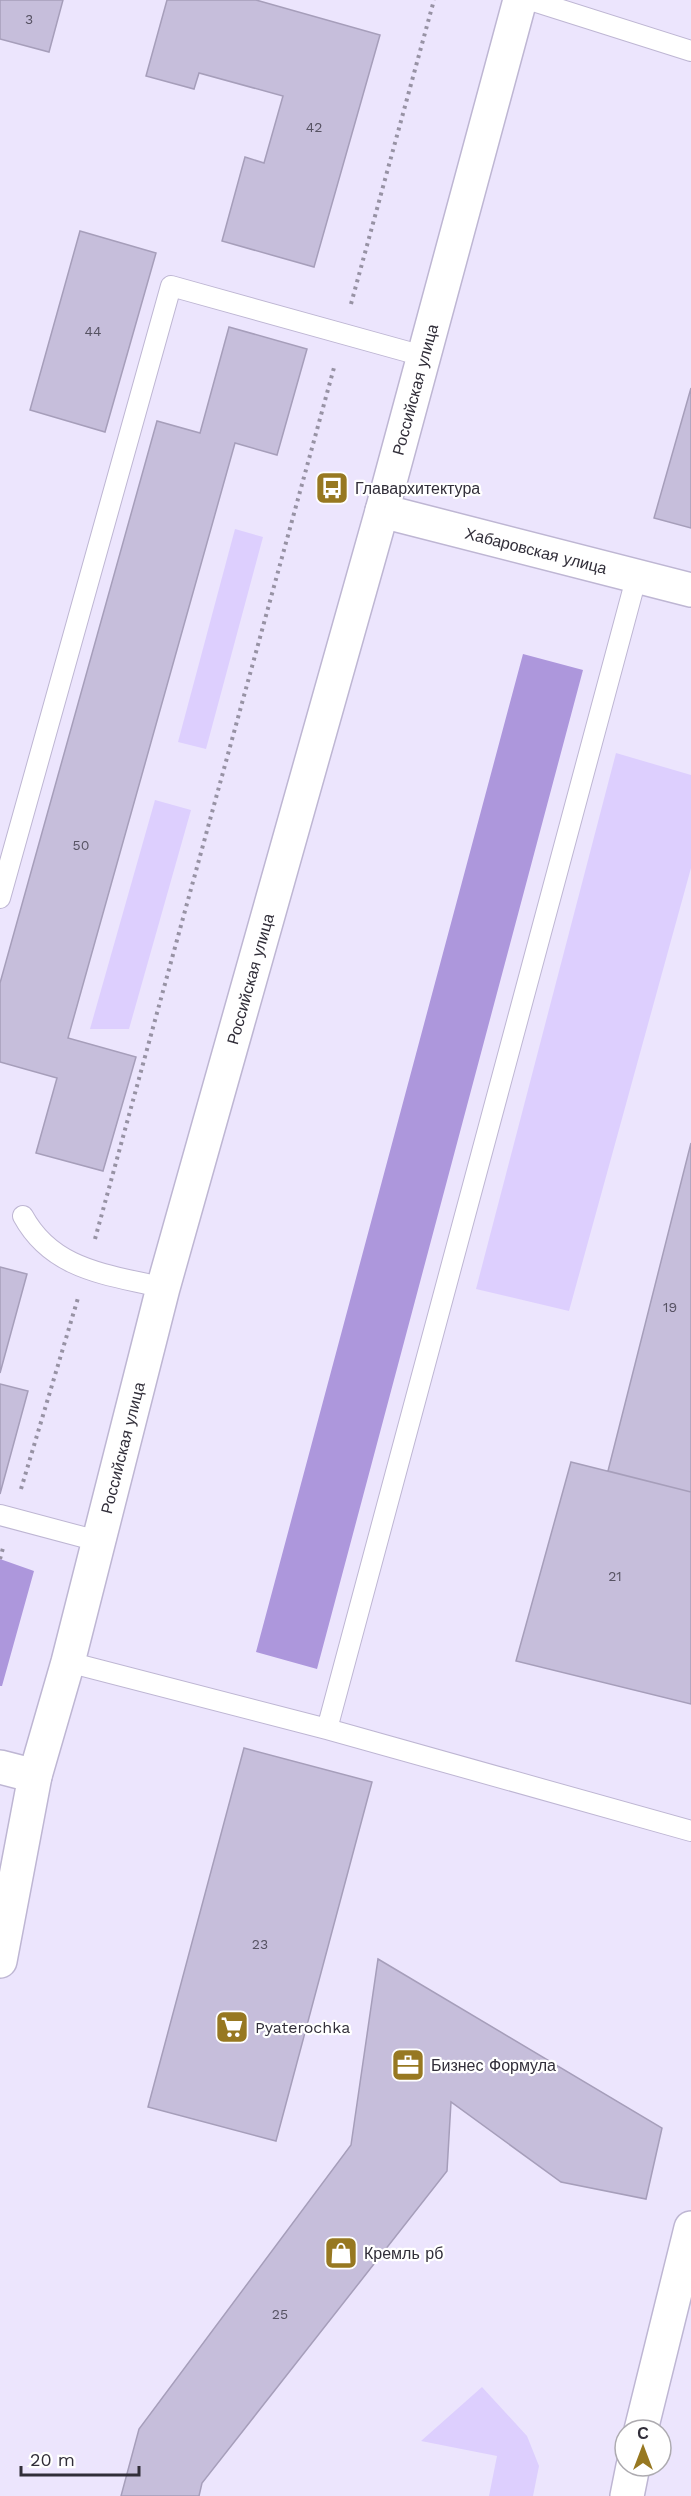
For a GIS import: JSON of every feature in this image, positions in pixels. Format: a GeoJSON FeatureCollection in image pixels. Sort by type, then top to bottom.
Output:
{"type":"FeatureCollection","features":[{"type":"Feature","properties":{"kind":"main road","name":"Российская улица"},"geometry":{"type":"LineString","coordinates":[[0,1961],[35,1776],[68,1662],[163,1288],[382,511],[520,0]]}},
{"type":"Feature","properties":{"kind":"main road","name":"Хабаровская улица"},"geometry":{"type":"LineString","coordinates":[[382,511],[691,590]]}},
{"type":"Feature","properties":{"kind":"main road"},"geometry":{"type":"LineString","coordinates":[[0,1767],[35,1776]]}},
{"type":"Feature","properties":{"kind":"main road"},"geometry":{"type":"LineString","coordinates":[[644,2418],[691,2228]]}},
{"type":"Feature","properties":{"kind":"main road"},"geometry":{"type":"LineString","coordinates":[[627,2496],[631,2478]]}},
{"type":"Feature","properties":{"kind":"lane"},"geometry":{"type":"LineString","coordinates":[[530,0],[691,51]]}},
{"type":"Feature","properties":{"kind":"lane"},"geometry":{"type":"LineString","coordinates":[[0,898],[171,286],[423,356]]}},
{"type":"Feature","properties":{"kind":"lane"},"geometry":{"type":"LineString","coordinates":[[327,1729],[637,575]]}},
{"type":"Feature","properties":{"kind":"lane"},"geometry":{"type":"LineString","coordinates":[[23,1216],[36,1237],[54,1254],[87,1268],[163,1288]]}},
{"type":"Feature","properties":{"kind":"lane"},"geometry":{"type":"LineString","coordinates":[[6,1517],[98,1541]]}},
{"type":"Feature","properties":{"kind":"lane"},"geometry":{"type":"LineString","coordinates":[[68,1662],[327,1729],[691,1831]]}},
{"type":"Feature","properties":{"kind":"path"},"geometry":{"type":"LineString","coordinates":[[0,1559],[6,1517],[87,1268],[434,0]]}},
{"type":"Feature","properties":{"kind":"shaded area"},"geometry":{"type":"Polygon","coordinates":[[[235,529],[263,537],[206,749],[178,742],[235,529]]]}},
{"type":"Feature","properties":{"kind":"shaded area"},"geometry":{"type":"Polygon","coordinates":[[[523,654],[583,670],[317,1669],[256,1652],[523,654]]]}},
{"type":"Feature","properties":{"kind":"shaded area"},"geometry":{"type":"Polygon","coordinates":[[[616,753],[691,775],[691,868],[569,1311],[476,1289],[616,753]]]}},
{"type":"Feature","properties":{"kind":"shaded area"},"geometry":{"type":"Polygon","coordinates":[[[155,800],[191,810],[129,1029],[90,1029],[155,800]]]}},
{"type":"Feature","properties":{"kind":"shaded area"},"geometry":{"type":"Polygon","coordinates":[[[0,1559],[34,1571],[2,1686],[0,1686],[0,1559]]]}},
{"type":"Feature","properties":{"kind":"shaded area"},"geometry":{"type":"Polygon","coordinates":[[[482,2387],[527,2436],[539,2466],[533,2496],[489,2496],[497,2456],[421,2441],[482,2387]]]}},
{"type":"Feature","properties":{"kind":"building"},"geometry":{"type":"Polygon","coordinates":[[[0,0],[63,0],[49,52],[0,39],[0,0]]]}},
{"type":"Feature","properties":{"kind":"building"},"geometry":{"type":"Polygon","coordinates":[[[167,0],[256,0],[380,35],[314,267],[222,241],[245,157],[264,163],[283,96],[199,73],[194,89],[146,76],[167,0]]]}},
{"type":"Feature","properties":{"kind":"building"},"geometry":{"type":"Polygon","coordinates":[[[80,231],[156,253],[105,432],[30,410],[80,231]]]}},
{"type":"Feature","properties":{"kind":"building"},"geometry":{"type":"Polygon","coordinates":[[[229,327],[307,349],[277,455],[235,443],[68,1038],[136,1057],[103,1171],[36,1153],[57,1078],[0,1062],[0,983],[157,421],[200,433],[229,327]]]}},
{"type":"Feature","properties":{"kind":"building"},"geometry":{"type":"Polygon","coordinates":[[[691,388],[691,528],[654,518],[691,388]]]}},
{"type":"Feature","properties":{"kind":"building"},"geometry":{"type":"Polygon","coordinates":[[[691,1143],[691,1492],[608,1471],[691,1143]]]}},
{"type":"Feature","properties":{"kind":"building"},"geometry":{"type":"Polygon","coordinates":[[[0,1267],[27,1274],[0,1373],[0,1267]]]}},
{"type":"Feature","properties":{"kind":"building"},"geometry":{"type":"Polygon","coordinates":[[[0,1384],[28,1391],[0,1494],[0,1384]]]}},
{"type":"Feature","properties":{"kind":"building"},"geometry":{"type":"Polygon","coordinates":[[[571,1462],[691,1492],[691,1704],[516,1661],[571,1462]]]}},
{"type":"Feature","properties":{"kind":"building"},"geometry":{"type":"Polygon","coordinates":[[[244,1748],[372,1782],[276,2141],[148,2107],[244,1748]]]}},
{"type":"Feature","properties":{"kind":"building"},"geometry":{"type":"Polygon","coordinates":[[[378,1959],[662,2128],[646,2199],[561,2182],[451,2102],[447,2171],[202,2483],[199,2496],[121,2496],[139,2429],[351,2145],[378,1959]]]}},
{"type":"Feature","properties":{"kind":"place","name":"Главархитектура"},"geometry":{"type":"Point","coordinates":[332,488]}},
{"type":"Feature","properties":{"kind":"place","name":"Pyaterochka"},"geometry":{"type":"Point","coordinates":[232,2027]}},
{"type":"Feature","properties":{"kind":"place","name":"Бизнес Формула"},"geometry":{"type":"Point","coordinates":[408,2065]}},
{"type":"Feature","properties":{"kind":"place","name":"Кремль рб"},"geometry":{"type":"Point","coordinates":[341,2253]}}]}
